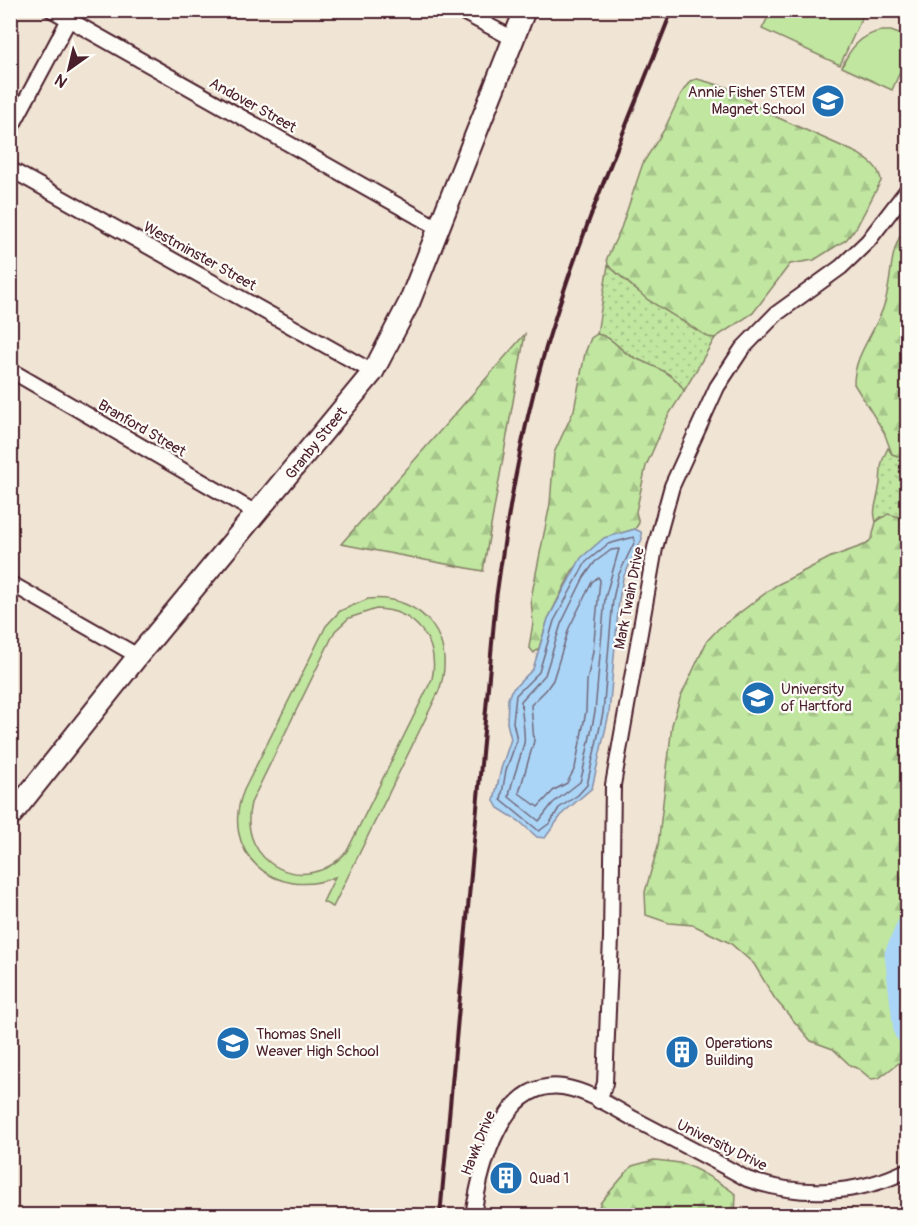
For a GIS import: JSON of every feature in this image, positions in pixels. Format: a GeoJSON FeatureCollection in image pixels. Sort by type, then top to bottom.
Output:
{"type":"FeatureCollection","features":[{"type":"Feature","properties":{"kind":"main road","name":"Granby Street"},"geometry":{"type":"LineString","coordinates":[[12,812],[373,372],[409,303],[525,10]]}},
{"type":"Feature","properties":{"kind":"street","name":"Andover Street"},"geometry":{"type":"LineString","coordinates":[[52,10],[72,15],[438,228]]}},
{"type":"Feature","properties":{"kind":"street"},"geometry":{"type":"LineString","coordinates":[[459,10],[514,39]]}},
{"type":"Feature","properties":{"kind":"street"},"geometry":{"type":"LineString","coordinates":[[10,130],[72,15]]}},
{"type":"Feature","properties":{"kind":"street","name":"Westminster Street"},"geometry":{"type":"LineString","coordinates":[[10,169],[373,372]]}},
{"type":"Feature","properties":{"kind":"street","name":"Mark Twain Drive"},"geometry":{"type":"LineString","coordinates":[[599,1101],[605,1083],[615,762],[655,548],[672,486],[717,387],[742,349],[776,314],[841,267],[868,241],[908,189]]}},
{"type":"Feature","properties":{"kind":"street","name":"Branford Street"},"geometry":{"type":"LineString","coordinates":[[10,370],[258,514]]}},
{"type":"Feature","properties":{"kind":"street"},"geometry":{"type":"LineString","coordinates":[[10,583],[138,656]]}},
{"type":"Feature","properties":{"kind":"street","name":"Hawk Drive"},"geometry":{"type":"LineString","coordinates":[[473,1215],[484,1167],[503,1119],[513,1106],[530,1093],[551,1086],[570,1088],[599,1101]]}},
{"type":"Feature","properties":{"kind":"street","name":"University Drive"},"geometry":{"type":"LineString","coordinates":[[599,1101],[747,1179],[767,1185],[810,1191],[835,1191],[872,1184],[908,1170]]}},
{"type":"Feature","properties":{"kind":"green space"},"geometry":{"type":"Polygon","coordinates":[[[771,10],[865,11],[840,65],[762,29],[771,10]]]}},
{"type":"Feature","properties":{"kind":"green space"},"geometry":{"type":"Polygon","coordinates":[[[880,31],[891,31],[907,37],[907,56],[892,90],[842,67],[856,44],[880,31]]]}},
{"type":"Feature","properties":{"kind":"green space"},"geometry":{"type":"Polygon","coordinates":[[[697,79],[726,87],[772,115],[857,153],[876,168],[881,181],[856,228],[846,240],[814,260],[790,264],[753,313],[715,338],[708,337],[648,300],[608,265],[607,258],[621,228],[643,163],[664,130],[681,94],[690,81],[697,79]]]}},
{"type":"Feature","properties":{"kind":"green space"},"geometry":{"type":"Polygon","coordinates":[[[907,223],[907,459],[892,454],[884,432],[854,384],[858,362],[885,302],[896,245],[907,223]]]}},
{"type":"Feature","properties":{"kind":"green space"},"geometry":{"type":"Polygon","coordinates":[[[608,265],[636,290],[708,336],[715,338],[684,391],[680,384],[667,373],[629,355],[610,340],[597,334],[608,265]]]}},
{"type":"Feature","properties":{"kind":"green space"},"geometry":{"type":"Polygon","coordinates":[[[525,334],[483,571],[341,544],[525,334]]]}},
{"type":"Feature","properties":{"kind":"green space"},"geometry":{"type":"Polygon","coordinates":[[[597,334],[610,340],[629,355],[667,373],[680,384],[684,391],[668,416],[646,466],[636,512],[639,523],[635,529],[605,538],[572,571],[548,619],[539,648],[534,653],[529,647],[533,623],[531,598],[550,504],[554,453],[574,410],[585,353],[591,338],[597,334]]]}},
{"type":"Feature","properties":{"kind":"green space"},"geometry":{"type":"Polygon","coordinates":[[[888,448],[892,454],[907,459],[907,519],[881,517],[876,522],[875,510],[881,465],[888,448]]]}},
{"type":"Feature","properties":{"kind":"green space"},"geometry":{"type":"Polygon","coordinates":[[[888,514],[908,519],[908,1056],[879,1078],[871,1079],[859,1069],[851,1066],[833,1049],[811,1041],[775,999],[754,964],[730,943],[693,925],[669,923],[646,915],[645,892],[658,846],[672,725],[680,698],[707,641],[718,629],[775,586],[831,557],[867,544],[872,538],[876,522],[888,514]]]}},
{"type":"Feature","properties":{"kind":"green space"},"geometry":{"type":"Polygon","coordinates":[[[368,599],[388,599],[406,604],[432,625],[440,639],[444,656],[443,674],[438,693],[333,907],[323,902],[335,877],[313,883],[292,883],[273,877],[257,866],[246,851],[239,833],[238,813],[244,790],[326,626],[340,611],[368,599]],[[376,609],[349,618],[335,631],[251,803],[249,825],[254,843],[264,858],[278,868],[295,873],[313,872],[331,865],[347,851],[432,679],[432,652],[422,630],[402,615],[376,609]]]}},
{"type":"Feature","properties":{"kind":"green space"},"geometry":{"type":"Polygon","coordinates":[[[654,1160],[676,1162],[688,1166],[726,1187],[736,1195],[735,1215],[677,1215],[666,1208],[655,1215],[595,1216],[601,1202],[632,1166],[654,1160]]]}},
{"type":"Feature","properties":{"kind":"water"},"geometry":{"type":"Polygon","coordinates":[[[635,529],[641,532],[642,539],[623,578],[609,714],[592,788],[563,813],[545,838],[537,837],[519,821],[498,808],[494,801],[511,739],[507,723],[508,699],[511,691],[533,669],[548,619],[581,558],[604,538],[635,529]]]}},
{"type":"Feature","properties":{"kind":"waterway"},"geometry":{"type":"LineString","coordinates":[[908,924],[895,954],[904,1031],[908,1036]]}},
{"type":"Feature","properties":{"kind":"railway"},"geometry":{"type":"LineString","coordinates":[[440,1216],[496,599],[515,479],[542,361],[570,272],[672,10]]}},
{"type":"Feature","properties":{"kind":"place","name":"Annie Fisher STEM Magnet School"},"geometry":{"type":"Point","coordinates":[828,101]}},
{"type":"Feature","properties":{"kind":"place","name":"University of Hartford"},"geometry":{"type":"Point","coordinates":[758,698]}},
{"type":"Feature","properties":{"kind":"place","name":"Thomas Snell Weaver High School"},"geometry":{"type":"Point","coordinates":[233,1043]}},
{"type":"Feature","properties":{"kind":"place","name":"Operations Building"},"geometry":{"type":"Point","coordinates":[682,1052]}},
{"type":"Feature","properties":{"kind":"place","name":"Quad 1"},"geometry":{"type":"Point","coordinates":[506,1178]}}]}
